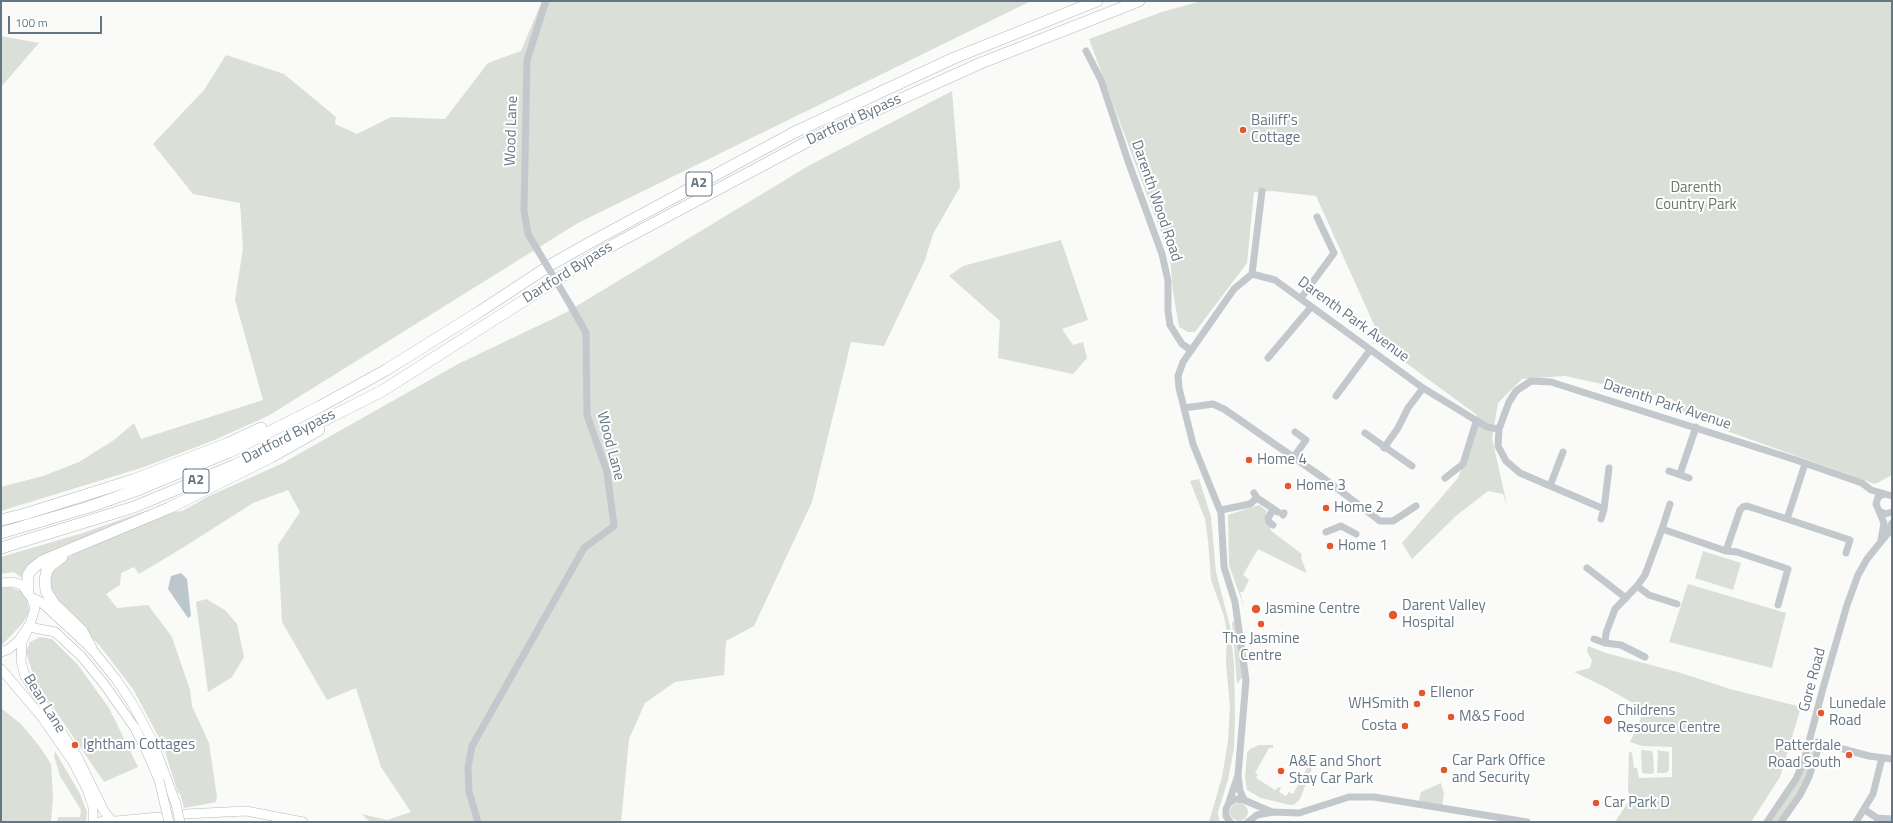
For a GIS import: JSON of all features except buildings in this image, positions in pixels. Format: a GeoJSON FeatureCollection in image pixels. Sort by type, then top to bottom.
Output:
{"type":"FeatureCollection","features":[{"type":"Feature","properties":{"kind":"highway","name":"Dartford Bypass"},"geometry":{"type":"LineString","coordinates":[[1,533],[89,507],[140,489],[229,452],[321,406],[393,366],[552,264],[795,132],[928,70],[1097,1]]}},
{"type":"Feature","properties":{"kind":"highway","name":"Dartford Bypass"},"geometry":{"type":"LineString","coordinates":[[1,548],[89,522],[172,492],[236,465],[382,391],[600,252],[814,138],[981,63],[1139,1]]}},
{"type":"Feature","properties":{"kind":"highway"},"geometry":{"type":"LineString","coordinates":[[30,595],[27,577],[32,568],[44,560],[169,508],[271,457],[298,443],[382,391]]}},
{"type":"Feature","properties":{"kind":"highway","name":"A2"},"geometry":{"type":"LineString","coordinates":[[1,520],[25,514],[133,480],[229,443],[292,413],[321,406]]}},
{"type":"Feature","properties":{"kind":"highway"},"geometry":{"type":"LineString","coordinates":[[68,551],[48,569],[45,580],[45,588],[54,604],[82,631],[91,648]]}},
{"type":"Feature","properties":{"kind":"main road"},"geometry":{"type":"LineString","coordinates":[[1,583],[18,583],[24,586],[30,595],[41,602],[91,648],[116,679],[132,703],[153,742],[162,778],[169,822]]}},
{"type":"Feature","properties":{"kind":"main road","name":"Bean Lane"},"geometry":{"type":"LineString","coordinates":[[30,595],[35,610],[22,642],[21,661],[25,676],[77,756],[104,811],[115,821]]}},
{"type":"Feature","properties":{"kind":"main road"},"geometry":{"type":"LineString","coordinates":[[1,652],[16,643],[29,627],[55,632],[81,656],[100,678],[135,728],[175,800],[182,818],[246,811],[303,822]]}},
{"type":"Feature","properties":{"kind":"main road","name":"Bean Lane"},"geometry":{"type":"LineString","coordinates":[[1,670],[41,716],[73,762],[93,807],[93,822]]}},
{"type":"Feature","properties":{"kind":"main road"},"geometry":{"type":"LineString","coordinates":[[100,822],[158,817],[162,818],[160,822]]}},
{"type":"Feature","properties":{"kind":"street","name":"Wood Lane"},"geometry":{"type":"LineString","coordinates":[[478,822],[470,792],[468,767],[472,746],[584,548],[614,526],[607,472],[587,415],[587,343],[585,330],[528,234],[524,210],[527,60],[546,1]]}},
{"type":"Feature","properties":{"kind":"street","name":"Darenth Wood Road"},"geometry":{"type":"LineString","coordinates":[[1086,51],[1101,80],[1128,161],[1162,254],[1168,281],[1168,311],[1170,325],[1182,344],[1191,350]]}},
{"type":"Feature","properties":{"kind":"street"},"geometry":{"type":"LineString","coordinates":[[1249,821],[1253,812],[1240,791],[1238,775],[1246,682],[1236,602],[1224,567],[1221,510],[1194,446],[1179,388],[1178,376],[1182,364],[1191,350],[1234,289],[1252,274],[1262,191]]}},
{"type":"Feature","properties":{"kind":"street"},"geometry":{"type":"LineString","coordinates":[[1301,298],[1334,253],[1317,217]]}},
{"type":"Feature","properties":{"kind":"street","name":"Darenth Park Avenue"},"geometry":{"type":"LineString","coordinates":[[1252,274],[1275,280],[1423,388],[1476,422],[1487,427],[1499,429],[1508,402],[1516,392],[1532,381],[1551,382],[1696,427],[1862,484],[1871,490],[1890,495]]}},
{"type":"Feature","properties":{"kind":"street"},"geometry":{"type":"LineString","coordinates":[[1268,358],[1312,307]]}},
{"type":"Feature","properties":{"kind":"street"},"geometry":{"type":"LineString","coordinates":[[1336,396],[1370,350]]}},
{"type":"Feature","properties":{"kind":"street"},"geometry":{"type":"LineString","coordinates":[[1384,448],[1398,428],[1408,408],[1423,388]]}},
{"type":"Feature","properties":{"kind":"street"},"geometry":{"type":"LineString","coordinates":[[1184,408],[1200,405],[1216,405],[1322,477],[1380,521],[1393,521],[1416,506]]}},
{"type":"Feature","properties":{"kind":"street"},"geometry":{"type":"LineString","coordinates":[[1445,478],[1463,464],[1476,422]]}},
{"type":"Feature","properties":{"kind":"street"},"geometry":{"type":"LineString","coordinates":[[1680,474],[1696,427]]}},
{"type":"Feature","properties":{"kind":"street"},"geometry":{"type":"LineString","coordinates":[[1499,429],[1498,446],[1506,461],[1520,473],[1604,509]]}},
{"type":"Feature","properties":{"kind":"street"},"geometry":{"type":"LineString","coordinates":[[1293,458],[1306,440],[1295,432]]}},
{"type":"Feature","properties":{"kind":"street"},"geometry":{"type":"LineString","coordinates":[[1365,433],[1384,448],[1412,466]]}},
{"type":"Feature","properties":{"kind":"street"},"geometry":{"type":"LineString","coordinates":[[1550,486],[1563,452]]}},
{"type":"Feature","properties":{"kind":"street"},"geometry":{"type":"LineString","coordinates":[[1787,519],[1806,464]]}},
{"type":"Feature","properties":{"kind":"street"},"geometry":{"type":"LineString","coordinates":[[1601,519],[1604,509],[1609,468]]}},
{"type":"Feature","properties":{"kind":"street"},"geometry":{"type":"LineString","coordinates":[[1669,471],[1689,478]]}},
{"type":"Feature","properties":{"kind":"street"},"geometry":{"type":"LineString","coordinates":[[1871,490],[1876,501],[1881,495],[1890,495]]}},
{"type":"Feature","properties":{"kind":"street"},"geometry":{"type":"LineString","coordinates":[[1221,510],[1248,505],[1255,496],[1276,510],[1268,519],[1269,523],[1273,525]]}},
{"type":"Feature","properties":{"kind":"street","name":"Gore Road"},"geometry":{"type":"LineString","coordinates":[[1876,501],[1884,523],[1880,542]]}},
{"type":"Feature","properties":{"kind":"street"},"geometry":{"type":"LineString","coordinates":[[1605,643],[1607,628],[1613,612],[1637,586],[1647,571],[1670,504]]}},
{"type":"Feature","properties":{"kind":"street"},"geometry":{"type":"LineString","coordinates":[[1726,551],[1740,510],[1747,506],[1850,540],[1846,553]]}},
{"type":"Feature","properties":{"kind":"street"},"geometry":{"type":"LineString","coordinates":[[1878,510],[1885,514],[1892,512]]}},
{"type":"Feature","properties":{"kind":"street","name":"Gore Road"},"geometry":{"type":"LineString","coordinates":[[1767,822],[1796,779],[1811,741],[1823,688],[1852,592],[1863,566],[1888,533],[1892,523]]}},
{"type":"Feature","properties":{"kind":"street"},"geometry":{"type":"LineString","coordinates":[[1326,532],[1342,526],[1356,534]]}},
{"type":"Feature","properties":{"kind":"street"},"geometry":{"type":"LineString","coordinates":[[1662,530],[1788,569],[1778,606]]}},
{"type":"Feature","properties":{"kind":"street"},"geometry":{"type":"LineString","coordinates":[[1586,568],[1626,598]]}},
{"type":"Feature","properties":{"kind":"street"},"geometry":{"type":"LineString","coordinates":[[1637,586],[1649,595],[1677,604]]}},
{"type":"Feature","properties":{"kind":"street"},"geometry":{"type":"LineString","coordinates":[[1594,640],[1621,645],[1645,656]]}},
{"type":"Feature","properties":{"kind":"street"},"geometry":{"type":"LineString","coordinates":[[1811,741],[1892,759]]}},
{"type":"Feature","properties":{"kind":"street"},"geometry":{"type":"LineString","coordinates":[[1781,822],[1800,795],[1809,777],[1820,744]]}},
{"type":"Feature","properties":{"kind":"street"},"geometry":{"type":"LineString","coordinates":[[1856,822],[1865,810],[1876,785],[1882,758]]}},
{"type":"Feature","properties":{"kind":"street"},"geometry":{"type":"LineString","coordinates":[[1230,822],[1226,815],[1238,775]]}},
{"type":"Feature","properties":{"kind":"street"},"geometry":{"type":"LineString","coordinates":[[1249,821],[1257,816],[1273,812],[1299,813],[1349,797],[1374,797],[1527,822]]}},
{"type":"Feature","properties":{"kind":"street"},"geometry":{"type":"LineString","coordinates":[[1228,805],[1233,799],[1246,801],[1273,812]]}},
{"type":"Feature","properties":{"kind":"street"},"geometry":{"type":"LineString","coordinates":[[1865,810],[1876,818],[1892,819]]}},
{"type":"Feature","properties":{"kind":"green space"},"geometry":{"type":"Polygon","coordinates":[[[542,1],[1031,1],[578,223],[268,416],[212,441],[144,467],[1,511],[1,487],[43,476],[79,462],[114,440],[134,423],[141,439],[263,400],[235,300],[243,248],[240,203],[193,194],[153,144],[204,90],[226,55],[284,74],[336,117],[335,124],[357,134],[391,117],[445,119],[488,63],[521,51],[542,1]]]}},
{"type":"Feature","properties":{"kind":"green space","name":"Darenth Country Park"},"geometry":{"type":"Polygon","coordinates":[[[1201,1],[1892,1],[1892,475],[1875,484],[1724,430],[1725,425],[1677,410],[1672,399],[1565,376],[1522,379],[1498,403],[1492,438],[1507,505],[1503,494],[1488,491],[1457,515],[1412,559],[1402,543],[1458,478],[1475,432],[1477,415],[1368,335],[1375,327],[1316,196],[1272,191],[1254,192],[1247,263],[1195,332],[1188,332],[1179,327],[1173,292],[1170,257],[1089,39],[1162,12],[1201,1]]]}},
{"type":"Feature","properties":{"kind":"green space"},"geometry":{"type":"Polygon","coordinates":[[[1,36],[39,43],[1,87],[1,36]]]}},
{"type":"Feature","properties":{"kind":"green space"},"geometry":{"type":"Polygon","coordinates":[[[952,91],[960,187],[933,234],[925,260],[884,346],[851,342],[812,502],[754,626],[726,641],[724,675],[675,682],[645,703],[629,739],[621,822],[370,822],[362,814],[387,820],[411,812],[381,767],[356,688],[327,700],[282,622],[278,545],[300,512],[288,490],[253,503],[139,574],[134,567],[121,573],[120,585],[106,594],[117,608],[148,605],[172,637],[190,690],[192,706],[209,743],[217,797],[216,802],[184,808],[163,745],[133,689],[100,646],[67,613],[50,591],[50,574],[59,563],[76,553],[172,512],[182,511],[207,497],[281,464],[458,364],[565,313],[810,165],[952,91]]]}},
{"type":"Feature","properties":{"kind":"green space"},"geometry":{"type":"Polygon","coordinates":[[[1061,240],[1088,320],[1062,329],[1073,345],[1083,342],[1087,358],[1073,374],[998,358],[1000,321],[949,276],[963,266],[1061,240]]]}},
{"type":"Feature","properties":{"kind":"green space"},"geometry":{"type":"Polygon","coordinates":[[[1199,479],[1211,517],[1216,572],[1230,626],[1234,664],[1234,748],[1228,780],[1218,812],[1219,820],[1217,822],[1209,822],[1222,777],[1228,741],[1230,707],[1226,663],[1227,632],[1224,616],[1211,580],[1205,519],[1190,481],[1199,479]]]}},
{"type":"Feature","properties":{"kind":"green space"},"geometry":{"type":"Polygon","coordinates":[[[1259,505],[1267,511],[1266,516],[1271,527],[1270,530],[1302,554],[1301,558],[1306,573],[1258,549],[1243,575],[1249,580],[1243,592],[1240,592],[1244,607],[1229,565],[1228,515],[1259,505]]]}},
{"type":"Feature","properties":{"kind":"green space"},"geometry":{"type":"Polygon","coordinates":[[[151,509],[152,510],[22,578],[14,572],[1,574],[1,557],[83,533],[151,509]]]}},
{"type":"Feature","properties":{"kind":"green space"},"geometry":{"type":"Polygon","coordinates":[[[1703,551],[1741,563],[1733,590],[1695,578],[1703,551]]]}},
{"type":"Feature","properties":{"kind":"green space"},"geometry":{"type":"Polygon","coordinates":[[[1688,584],[1786,613],[1772,668],[1669,642],[1688,584]]]}},
{"type":"Feature","properties":{"kind":"green space"},"geometry":{"type":"Polygon","coordinates":[[[10,587],[23,592],[27,598],[29,611],[23,623],[1,646],[1,588],[10,587]]]}},
{"type":"Feature","properties":{"kind":"green space"},"geometry":{"type":"Polygon","coordinates":[[[206,599],[225,610],[237,624],[244,657],[232,677],[208,692],[196,602],[206,599]]]}},
{"type":"Feature","properties":{"kind":"green space"},"geometry":{"type":"Polygon","coordinates":[[[1236,621],[1243,676],[1237,684],[1232,622],[1236,621]]]}},
{"type":"Feature","properties":{"kind":"green space"},"geometry":{"type":"Polygon","coordinates":[[[40,637],[52,639],[78,665],[109,708],[138,767],[104,782],[35,681],[26,652],[30,642],[40,637]]]}},
{"type":"Feature","properties":{"kind":"green space"},"geometry":{"type":"Polygon","coordinates":[[[1588,646],[1606,653],[1681,673],[1730,689],[1801,707],[1780,777],[1751,822],[1615,822],[1630,799],[1628,789],[1629,751],[1632,753],[1634,768],[1637,768],[1639,778],[1672,777],[1672,747],[1642,746],[1630,742],[1641,718],[1641,711],[1638,706],[1603,686],[1574,672],[1590,668],[1592,660],[1587,652],[1588,646]]]}},
{"type":"Feature","properties":{"kind":"green space"},"geometry":{"type":"Polygon","coordinates":[[[1,708],[21,724],[40,747],[51,764],[53,798],[51,822],[1,822],[1,708]]]}},
{"type":"Feature","properties":{"kind":"green space"},"geometry":{"type":"Polygon","coordinates":[[[1259,745],[1273,745],[1273,748],[1269,748],[1255,773],[1258,774],[1256,778],[1275,790],[1279,787],[1281,788],[1279,792],[1286,796],[1289,792],[1293,794],[1308,766],[1312,769],[1300,799],[1295,804],[1290,805],[1261,798],[1247,790],[1245,778],[1247,753],[1250,749],[1259,745]]]}},
{"type":"Feature","properties":{"kind":"green space"},"geometry":{"type":"Polygon","coordinates":[[[1813,748],[1815,748],[1805,782],[1778,822],[1771,822],[1794,788],[1813,748]]]}},
{"type":"Feature","properties":{"kind":"green space"},"geometry":{"type":"Polygon","coordinates":[[[1641,750],[1652,751],[1654,773],[1642,773],[1641,750]]]}},
{"type":"Feature","properties":{"kind":"green space"},"geometry":{"type":"Polygon","coordinates":[[[1657,750],[1669,752],[1669,770],[1666,773],[1657,773],[1657,750]]]}},
{"type":"Feature","properties":{"kind":"green space"},"geometry":{"type":"Polygon","coordinates":[[[55,751],[80,794],[87,812],[86,822],[57,822],[58,817],[80,817],[81,810],[60,776],[54,756],[55,751]]]}},
{"type":"Feature","properties":{"kind":"green space"},"geometry":{"type":"Polygon","coordinates":[[[1441,783],[1444,794],[1442,806],[1419,801],[1421,792],[1441,783]]]}},
{"type":"Feature","properties":{"kind":"green space"},"geometry":{"type":"Polygon","coordinates":[[[1235,803],[1243,803],[1248,808],[1246,819],[1243,821],[1235,821],[1230,816],[1230,808],[1235,803]]]}},
{"type":"Feature","properties":{"kind":"shaded area"},"geometry":{"type":"Polygon","coordinates":[[[181,573],[187,579],[191,616],[188,618],[168,589],[171,576],[181,573]]]}},
{"type":"Feature","properties":{"kind":"place","name":"Bailiff's Cottage"},"geometry":{"type":"Point","coordinates":[1243,130]}},
{"type":"Feature","properties":{"kind":"place","name":"Home 4"},"geometry":{"type":"Point","coordinates":[1249,460]}},
{"type":"Feature","properties":{"kind":"place","name":"Home 3"},"geometry":{"type":"Point","coordinates":[1288,486]}},
{"type":"Feature","properties":{"kind":"place","name":"Home 2"},"geometry":{"type":"Point","coordinates":[1326,508]}},
{"type":"Feature","properties":{"kind":"place","name":"Home 1"},"geometry":{"type":"Point","coordinates":[1330,546]}},
{"type":"Feature","properties":{"kind":"place","name":"Jasmine Centre"},"geometry":{"type":"Point","coordinates":[1256,609]}},
{"type":"Feature","properties":{"kind":"place","name":"Darent Valley Hospital"},"geometry":{"type":"Point","coordinates":[1393,615]}},
{"type":"Feature","properties":{"kind":"place","name":"The Jasmine Centre"},"geometry":{"type":"Point","coordinates":[1261,624]}},
{"type":"Feature","properties":{"kind":"place","name":"Ellenor"},"geometry":{"type":"Point","coordinates":[1422,693]}},
{"type":"Feature","properties":{"kind":"place","name":"WHSmith"},"geometry":{"type":"Point","coordinates":[1417,704]}},
{"type":"Feature","properties":{"kind":"place","name":"Lunedale Road"},"geometry":{"type":"Point","coordinates":[1821,713]}},
{"type":"Feature","properties":{"kind":"place","name":"M&S Food"},"geometry":{"type":"Point","coordinates":[1451,717]}},
{"type":"Feature","properties":{"kind":"place","name":"Childrens Resource Centre"},"geometry":{"type":"Point","coordinates":[1608,720]}},
{"type":"Feature","properties":{"kind":"place","name":"Costa"},"geometry":{"type":"Point","coordinates":[1405,726]}},
{"type":"Feature","properties":{"kind":"place","name":"Ightham Cottages"},"geometry":{"type":"Point","coordinates":[75,745]}},
{"type":"Feature","properties":{"kind":"place","name":"Patterdale Road South"},"geometry":{"type":"Point","coordinates":[1849,755]}},
{"type":"Feature","properties":{"kind":"place","name":"Car Park Office and Security"},"geometry":{"type":"Point","coordinates":[1444,770]}},
{"type":"Feature","properties":{"kind":"place","name":"A&E and Short Stay Car Park"},"geometry":{"type":"Point","coordinates":[1281,771]}},
{"type":"Feature","properties":{"kind":"place","name":"Car Park D"},"geometry":{"type":"Point","coordinates":[1596,803]}}]}
